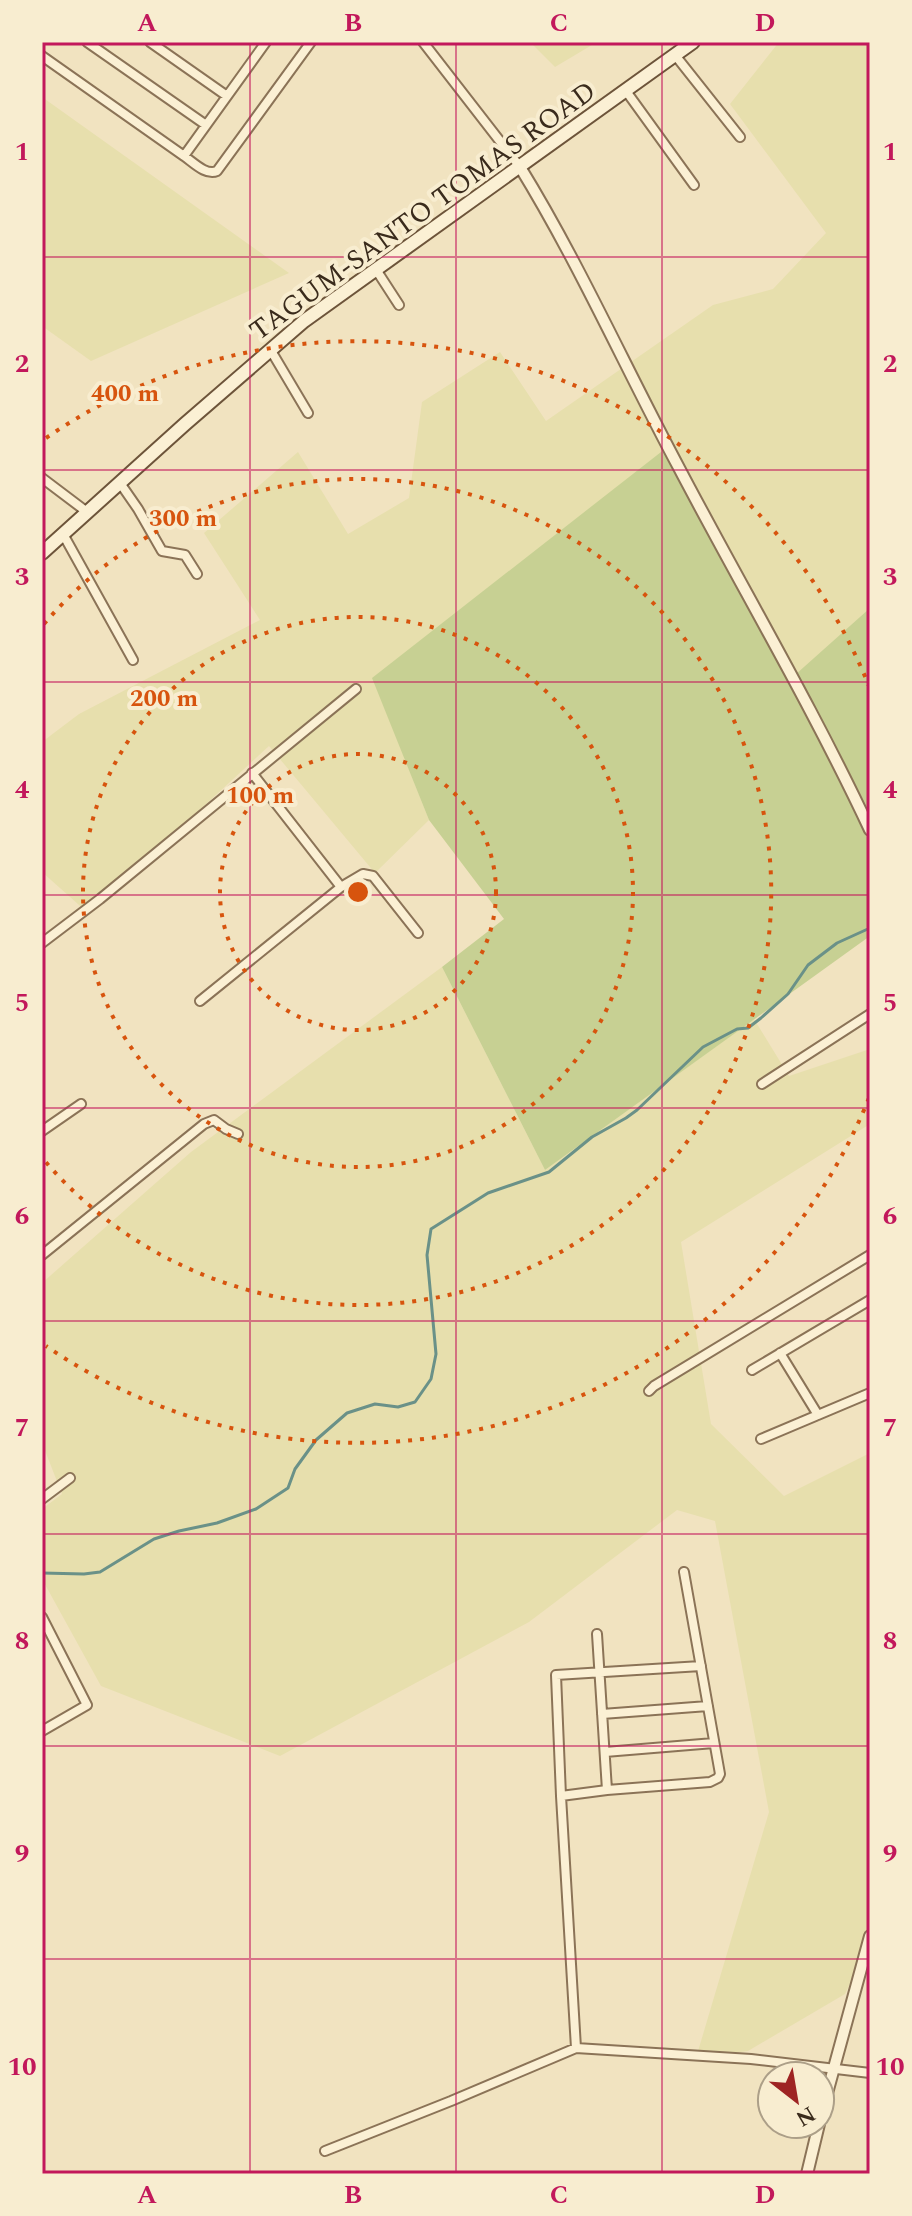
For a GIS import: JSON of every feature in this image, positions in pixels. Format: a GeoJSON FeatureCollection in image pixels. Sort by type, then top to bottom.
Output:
{"type":"FeatureCollection","features":[{"type":"Feature","properties":{"kind":"main road","name":"TAGUM-SANTO TOMAS ROAD"},"geometry":{"type":"LineString","coordinates":[[42,553],[270,349],[324,305],[693,42]]}},
{"type":"Feature","properties":{"kind":"street"},"geometry":{"type":"LineString","coordinates":[[87,42],[206,125]]}},
{"type":"Feature","properties":{"kind":"street"},"geometry":{"type":"LineString","coordinates":[[150,42],[227,96]]}},
{"type":"Feature","properties":{"kind":"street"},"geometry":{"type":"LineString","coordinates":[[184,156],[266,42]]}},
{"type":"Feature","properties":{"kind":"street"},"geometry":{"type":"LineString","coordinates":[[42,56],[212,173],[217,171],[311,42]]}},
{"type":"Feature","properties":{"kind":"street"},"geometry":{"type":"LineString","coordinates":[[423,42],[520,167],[565,244],[664,442],[807,704],[870,830]]}},
{"type":"Feature","properties":{"kind":"street"},"geometry":{"type":"LineString","coordinates":[[675,55],[740,137]]}},
{"type":"Feature","properties":{"kind":"street"},"geometry":{"type":"LineString","coordinates":[[626,91],[694,185]]}},
{"type":"Feature","properties":{"kind":"street"},"geometry":{"type":"LineString","coordinates":[[375,268],[399,305]]}},
{"type":"Feature","properties":{"kind":"street"},"geometry":{"type":"LineString","coordinates":[[270,349],[308,413]]}},
{"type":"Feature","properties":{"kind":"street"},"geometry":{"type":"LineString","coordinates":[[42,478],[87,512]]}},
{"type":"Feature","properties":{"kind":"street"},"geometry":{"type":"LineString","coordinates":[[120,483],[162,551],[185,555],[197,574]]}},
{"type":"Feature","properties":{"kind":"street"},"geometry":{"type":"LineString","coordinates":[[63,534],[133,660]]}},
{"type":"Feature","properties":{"kind":"street"},"geometry":{"type":"LineString","coordinates":[[42,943],[356,689]]}},
{"type":"Feature","properties":{"kind":"street"},"geometry":{"type":"LineString","coordinates":[[252,773],[341,887]]}},
{"type":"Feature","properties":{"kind":"street"},"geometry":{"type":"LineString","coordinates":[[200,1001],[341,887],[363,874],[373,876],[418,933]]}},
{"type":"Feature","properties":{"kind":"street"},"geometry":{"type":"LineString","coordinates":[[762,1084],[870,1014]]}},
{"type":"Feature","properties":{"kind":"street"},"geometry":{"type":"LineString","coordinates":[[42,1131],[81,1104]]}},
{"type":"Feature","properties":{"kind":"street"},"geometry":{"type":"LineString","coordinates":[[42,1255],[204,1124],[214,1120],[238,1134]]}},
{"type":"Feature","properties":{"kind":"street"},"geometry":{"type":"LineString","coordinates":[[649,1391],[870,1255]]}},
{"type":"Feature","properties":{"kind":"street"},"geometry":{"type":"LineString","coordinates":[[752,1370],[870,1300]]}},
{"type":"Feature","properties":{"kind":"street"},"geometry":{"type":"LineString","coordinates":[[780,1353],[818,1415]]}},
{"type":"Feature","properties":{"kind":"street"},"geometry":{"type":"LineString","coordinates":[[761,1439],[870,1393]]}},
{"type":"Feature","properties":{"kind":"street"},"geometry":{"type":"LineString","coordinates":[[42,1499],[70,1478]]}},
{"type":"Feature","properties":{"kind":"street"},"geometry":{"type":"LineString","coordinates":[[561,1796],[715,1780],[720,1774],[684,1572]]}},
{"type":"Feature","properties":{"kind":"street"},"geometry":{"type":"LineString","coordinates":[[42,1617],[87,1705],[42,1731]]}},
{"type":"Feature","properties":{"kind":"street"},"geometry":{"type":"LineString","coordinates":[[597,1634],[607,1790]]}},
{"type":"Feature","properties":{"kind":"street"},"geometry":{"type":"LineString","coordinates":[[576,2048],[556,1675],[701,1666]]}},
{"type":"Feature","properties":{"kind":"street"},"geometry":{"type":"LineString","coordinates":[[602,1714],[708,1706]]}},
{"type":"Feature","properties":{"kind":"street"},"geometry":{"type":"LineString","coordinates":[[605,1752],[714,1743]]}},
{"type":"Feature","properties":{"kind":"street"},"geometry":{"type":"LineString","coordinates":[[836,2060],[870,1936]]}},
{"type":"Feature","properties":{"kind":"street"},"geometry":{"type":"LineString","coordinates":[[325,2151],[576,2048],[759,2060]]}},
{"type":"Feature","properties":{"kind":"street"},"geometry":{"type":"LineString","coordinates":[[836,2069],[870,2073]]}},
{"type":"Feature","properties":{"kind":"street"},"geometry":{"type":"LineString","coordinates":[[807,2174],[815,2140]]}},
{"type":"Feature","properties":{"kind":"shaded area"},"geometry":{"type":"Polygon","coordinates":[[[530,42],[597,42],[555,67],[530,42]]]}},
{"type":"Feature","properties":{"kind":"shaded area"},"geometry":{"type":"Polygon","coordinates":[[[779,42],[865,42],[870,50],[870,608],[795,676],[373,678],[429,820],[375,873],[269,746],[88,913],[42,872],[42,742],[79,714],[260,620],[204,533],[298,452],[348,534],[409,498],[422,402],[500,352],[546,421],[713,305],[773,289],[826,233],[730,104],[779,42]]]}},
{"type":"Feature","properties":{"kind":"shaded area"},"geometry":{"type":"Polygon","coordinates":[[[42,97],[289,273],[91,361],[42,326],[42,97]]]}},
{"type":"Feature","properties":{"kind":"shaded area"},"geometry":{"type":"Polygon","coordinates":[[[442,967],[545,1170],[754,1019],[789,1076],[870,1049],[870,1124],[681,1242],[711,1424],[784,1496],[870,1453],[870,1943],[845,1994],[748,2051],[696,2058],[769,1812],[715,1521],[677,1510],[529,1622],[280,1756],[101,1686],[42,1579],[42,1509],[62,1494],[42,1443],[42,1283],[191,1152],[442,967]]]}},
{"type":"Feature","properties":{"kind":"green space"},"geometry":{"type":"Polygon","coordinates":[[[670,445],[795,675],[870,608],[870,936],[545,1170],[442,967],[504,919],[429,820],[372,678],[670,445]]]}},
{"type":"Feature","properties":{"kind":"waterway"},"geometry":{"type":"LineString","coordinates":[[42,1573],[100,1572],[154,1539],[217,1523],[256,1509],[288,1488],[295,1469],[316,1440],[347,1413],[375,1404],[398,1407],[415,1402],[431,1379],[436,1354],[427,1255],[431,1229],[488,1193],[549,1172],[592,1137],[637,1110],[703,1047],[737,1029],[748,1028],[761,1018],[788,994],[808,965],[837,943],[870,928]]}}]}
